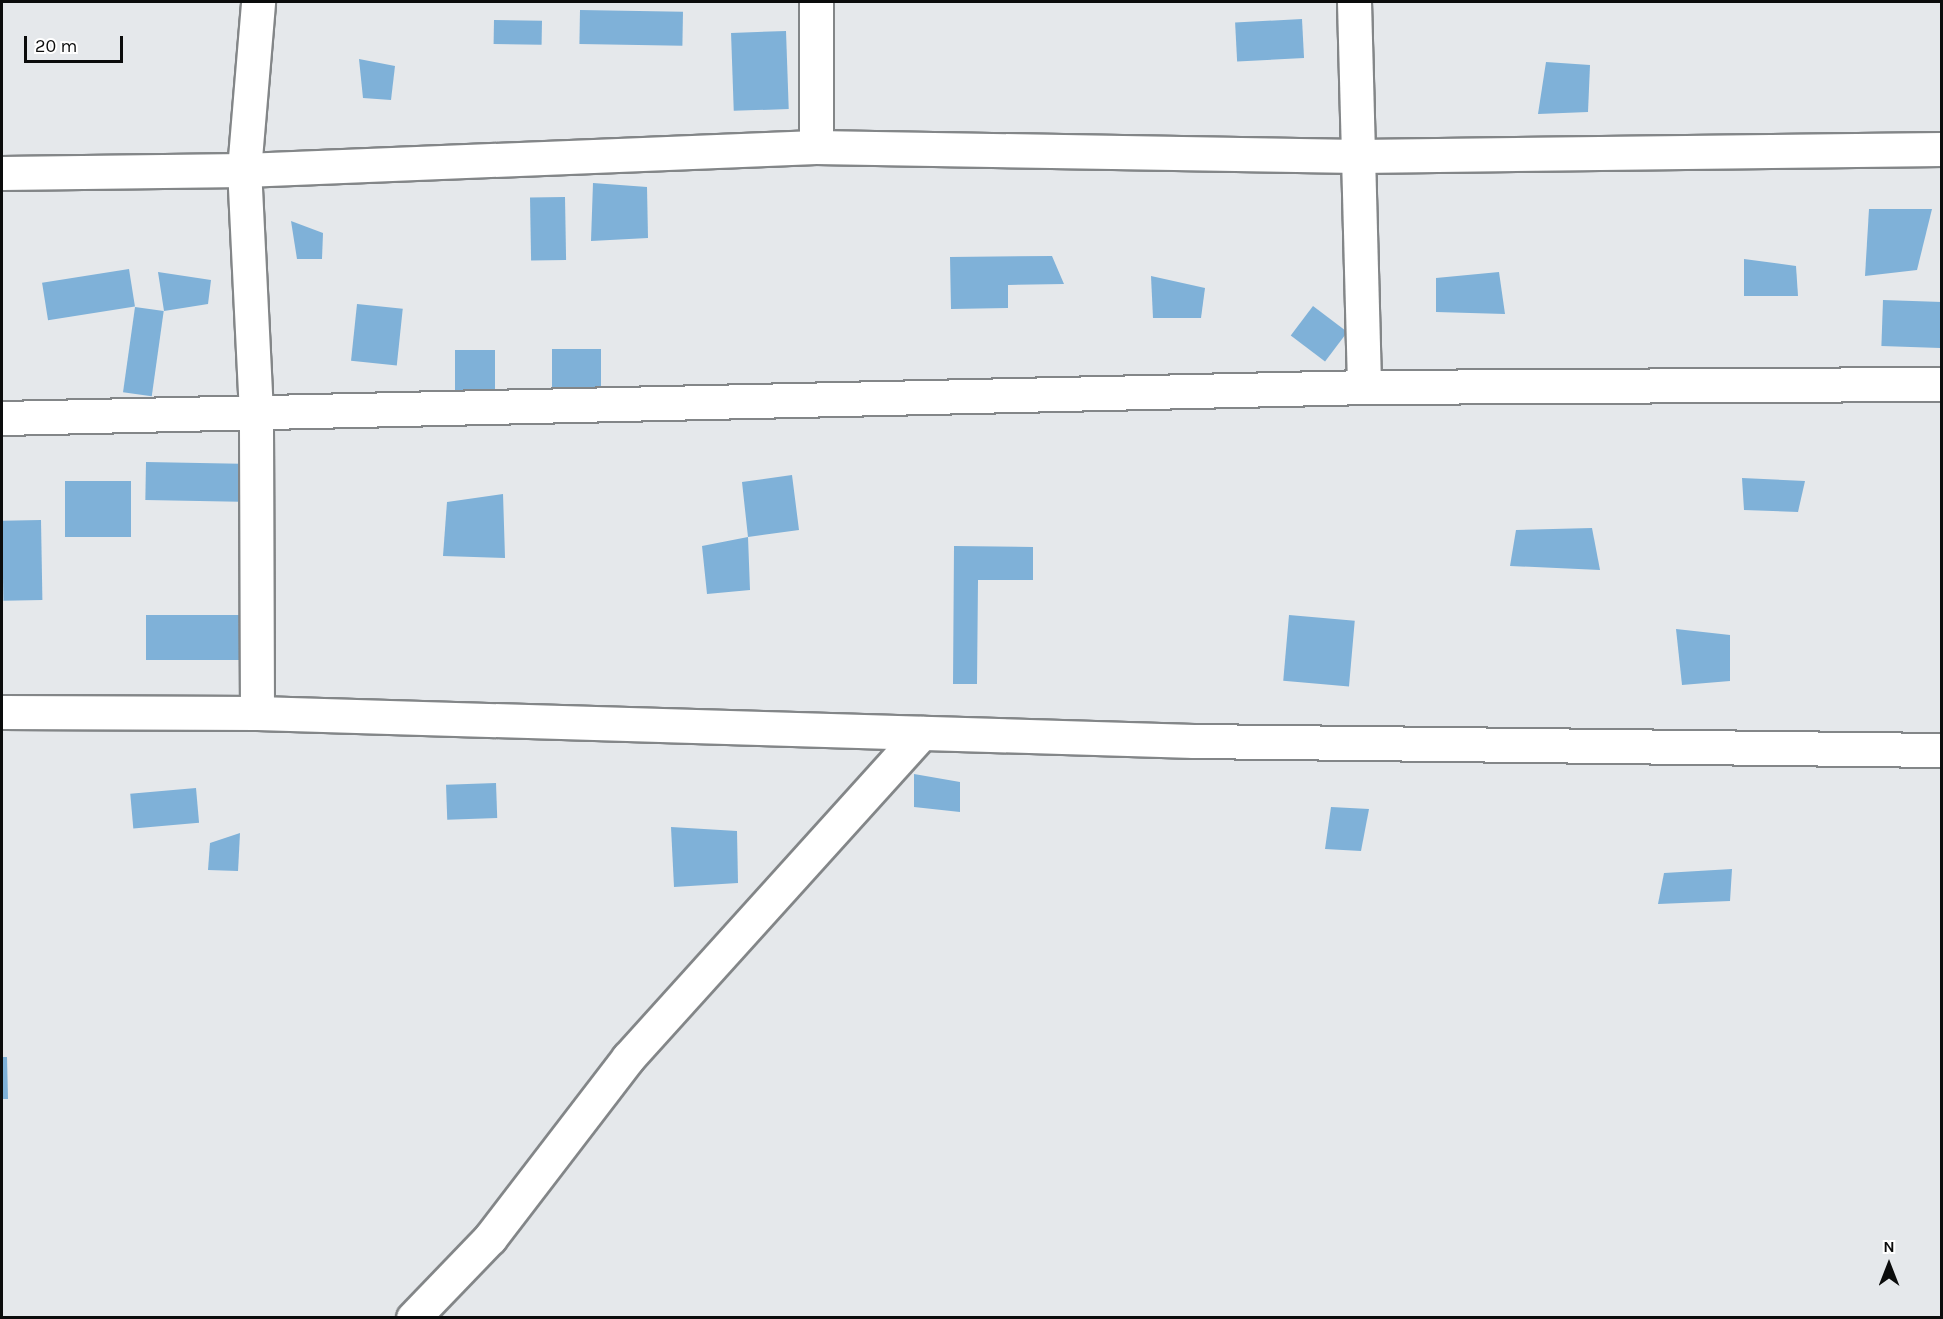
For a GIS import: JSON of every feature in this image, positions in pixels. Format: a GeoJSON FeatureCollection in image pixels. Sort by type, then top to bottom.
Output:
{"type":"FeatureCollection","features":[{"type":"Feature","properties":{"kind":"street"},"geometry":{"type":"LineString","coordinates":[[257,713],[256,413],[244,170],[258,2]]}},
{"type":"Feature","properties":{"kind":"street"},"geometry":{"type":"LineString","coordinates":[[816,2],[816,147]]}},
{"type":"Feature","properties":{"kind":"street"},"geometry":{"type":"LineString","coordinates":[[1354,2],[1364,387]]}},
{"type":"Feature","properties":{"kind":"street"},"geometry":{"type":"LineString","coordinates":[[2,173],[244,170],[816,147],[1358,156],[1941,149]]}},
{"type":"Feature","properties":{"kind":"street"},"geometry":{"type":"LineString","coordinates":[[2,418],[1364,387],[1941,384]]}},
{"type":"Feature","properties":{"kind":"street"},"geometry":{"type":"LineString","coordinates":[[2,712],[257,713],[922,733],[1941,750]]}},
{"type":"Feature","properties":{"kind":"street"},"geometry":{"type":"LineString","coordinates":[[413,1317],[490,1238],[635,1050],[922,733]]}},
{"type":"Feature","properties":{"kind":"building"},"geometry":{"type":"Polygon","coordinates":[[[580,10],[683,12],[682,46],[579,44],[580,10]]]}},
{"type":"Feature","properties":{"kind":"building"},"geometry":{"type":"Polygon","coordinates":[[[1302,19],[1304,58],[1237,61],[1235,23],[1302,19]]]}},
{"type":"Feature","properties":{"kind":"building"},"geometry":{"type":"Polygon","coordinates":[[[494,20],[542,21],[542,45],[494,44],[494,20]]]}},
{"type":"Feature","properties":{"kind":"building"},"geometry":{"type":"Polygon","coordinates":[[[786,31],[789,109],[734,111],[731,33],[786,31]]]}},
{"type":"Feature","properties":{"kind":"building"},"geometry":{"type":"Polygon","coordinates":[[[359,59],[395,66],[391,100],[363,98],[359,59]]]}},
{"type":"Feature","properties":{"kind":"building"},"geometry":{"type":"Polygon","coordinates":[[[1546,62],[1590,65],[1588,112],[1538,114],[1546,62]]]}},
{"type":"Feature","properties":{"kind":"building"},"geometry":{"type":"Polygon","coordinates":[[[593,183],[647,187],[648,238],[591,241],[593,183]]]}},
{"type":"Feature","properties":{"kind":"building"},"geometry":{"type":"Polygon","coordinates":[[[565,197],[566,260],[531,261],[530,198],[565,197]]]}},
{"type":"Feature","properties":{"kind":"building"},"geometry":{"type":"Polygon","coordinates":[[[1869,209],[1932,209],[1917,270],[1865,276],[1869,209]]]}},
{"type":"Feature","properties":{"kind":"building"},"geometry":{"type":"Polygon","coordinates":[[[291,221],[323,233],[322,259],[297,259],[291,221]]]}},
{"type":"Feature","properties":{"kind":"building"},"geometry":{"type":"Polygon","coordinates":[[[1052,256],[1064,284],[1008,285],[1008,308],[951,309],[950,257],[1052,256]]]}},
{"type":"Feature","properties":{"kind":"building"},"geometry":{"type":"Polygon","coordinates":[[[1744,259],[1796,266],[1798,296],[1744,296],[1744,259]]]}},
{"type":"Feature","properties":{"kind":"building"},"geometry":{"type":"Polygon","coordinates":[[[129,269],[135,307],[48,320],[42,283],[129,269]]]}},
{"type":"Feature","properties":{"kind":"building"},"geometry":{"type":"Polygon","coordinates":[[[158,272],[211,280],[208,304],[164,311],[158,272]]]}},
{"type":"Feature","properties":{"kind":"building"},"geometry":{"type":"Polygon","coordinates":[[[1499,272],[1505,314],[1436,312],[1436,278],[1499,272]]]}},
{"type":"Feature","properties":{"kind":"building"},"geometry":{"type":"Polygon","coordinates":[[[1151,276],[1205,288],[1201,318],[1153,318],[1151,276]]]}},
{"type":"Feature","properties":{"kind":"building"},"geometry":{"type":"Polygon","coordinates":[[[1883,300],[1942,302],[1940,348],[1881,346],[1883,300]]]}},
{"type":"Feature","properties":{"kind":"building"},"geometry":{"type":"Polygon","coordinates":[[[357,304],[403,309],[397,365],[351,361],[357,304]]]}},
{"type":"Feature","properties":{"kind":"building"},"geometry":{"type":"Polygon","coordinates":[[[1313,306],[1347,332],[1325,361],[1291,336],[1313,306]]]}},
{"type":"Feature","properties":{"kind":"building"},"geometry":{"type":"Polygon","coordinates":[[[135,307],[164,311],[152,396],[123,392],[135,307]]]}},
{"type":"Feature","properties":{"kind":"building"},"geometry":{"type":"Polygon","coordinates":[[[552,349],[601,349],[601,387],[552,387],[552,349]]]}},
{"type":"Feature","properties":{"kind":"building"},"geometry":{"type":"Polygon","coordinates":[[[455,350],[495,350],[495,394],[455,394],[455,350]]]}},
{"type":"Feature","properties":{"kind":"building"},"geometry":{"type":"Polygon","coordinates":[[[146,462],[240,464],[239,502],[145,500],[146,462]]]}},
{"type":"Feature","properties":{"kind":"building"},"geometry":{"type":"Polygon","coordinates":[[[792,475],[799,530],[748,537],[742,482],[792,475]]]}},
{"type":"Feature","properties":{"kind":"building"},"geometry":{"type":"Polygon","coordinates":[[[1742,478],[1805,481],[1798,512],[1744,510],[1742,478]]]}},
{"type":"Feature","properties":{"kind":"building"},"geometry":{"type":"Polygon","coordinates":[[[65,481],[131,481],[131,537],[65,537],[65,481]]]}},
{"type":"Feature","properties":{"kind":"building"},"geometry":{"type":"Polygon","coordinates":[[[503,494],[505,558],[443,556],[447,502],[503,494]]]}},
{"type":"Feature","properties":{"kind":"building"},"geometry":{"type":"Polygon","coordinates":[[[41,520],[42,600],[3,601],[2,521],[41,520]]]}},
{"type":"Feature","properties":{"kind":"building"},"geometry":{"type":"Polygon","coordinates":[[[1592,528],[1600,570],[1510,566],[1516,530],[1592,528]]]}},
{"type":"Feature","properties":{"kind":"building"},"geometry":{"type":"Polygon","coordinates":[[[748,537],[750,590],[707,594],[702,546],[748,537]]]}},
{"type":"Feature","properties":{"kind":"building"},"geometry":{"type":"Polygon","coordinates":[[[954,546],[1033,547],[1033,580],[978,580],[977,684],[953,684],[954,546]]]}},
{"type":"Feature","properties":{"kind":"building"},"geometry":{"type":"Polygon","coordinates":[[[146,615],[257,615],[257,660],[146,660],[146,615]]]}},
{"type":"Feature","properties":{"kind":"building"},"geometry":{"type":"Polygon","coordinates":[[[1289,615],[1355,621],[1349,687],[1283,681],[1289,615]]]}},
{"type":"Feature","properties":{"kind":"building"},"geometry":{"type":"Polygon","coordinates":[[[1676,629],[1730,635],[1730,681],[1682,685],[1676,629]]]}},
{"type":"Feature","properties":{"kind":"building"},"geometry":{"type":"Polygon","coordinates":[[[914,774],[960,782],[960,812],[914,807],[914,774]]]}},
{"type":"Feature","properties":{"kind":"building"},"geometry":{"type":"Polygon","coordinates":[[[496,783],[497,818],[447,820],[446,785],[496,783]]]}},
{"type":"Feature","properties":{"kind":"building"},"geometry":{"type":"Polygon","coordinates":[[[196,788],[199,823],[133,829],[130,794],[196,788]]]}},
{"type":"Feature","properties":{"kind":"building"},"geometry":{"type":"Polygon","coordinates":[[[1331,807],[1369,809],[1361,851],[1325,849],[1331,807]]]}},
{"type":"Feature","properties":{"kind":"building"},"geometry":{"type":"Polygon","coordinates":[[[671,827],[737,831],[738,883],[674,887],[671,827]]]}},
{"type":"Feature","properties":{"kind":"building"},"geometry":{"type":"Polygon","coordinates":[[[240,833],[238,871],[208,870],[210,843],[240,833]]]}},
{"type":"Feature","properties":{"kind":"building"},"geometry":{"type":"Polygon","coordinates":[[[1732,869],[1730,901],[1658,904],[1664,873],[1732,869]]]}},
{"type":"Feature","properties":{"kind":"building"},"geometry":{"type":"Polygon","coordinates":[[[2,1057],[7,1057],[8,1099],[2,1099],[2,1057]]]}}]}
